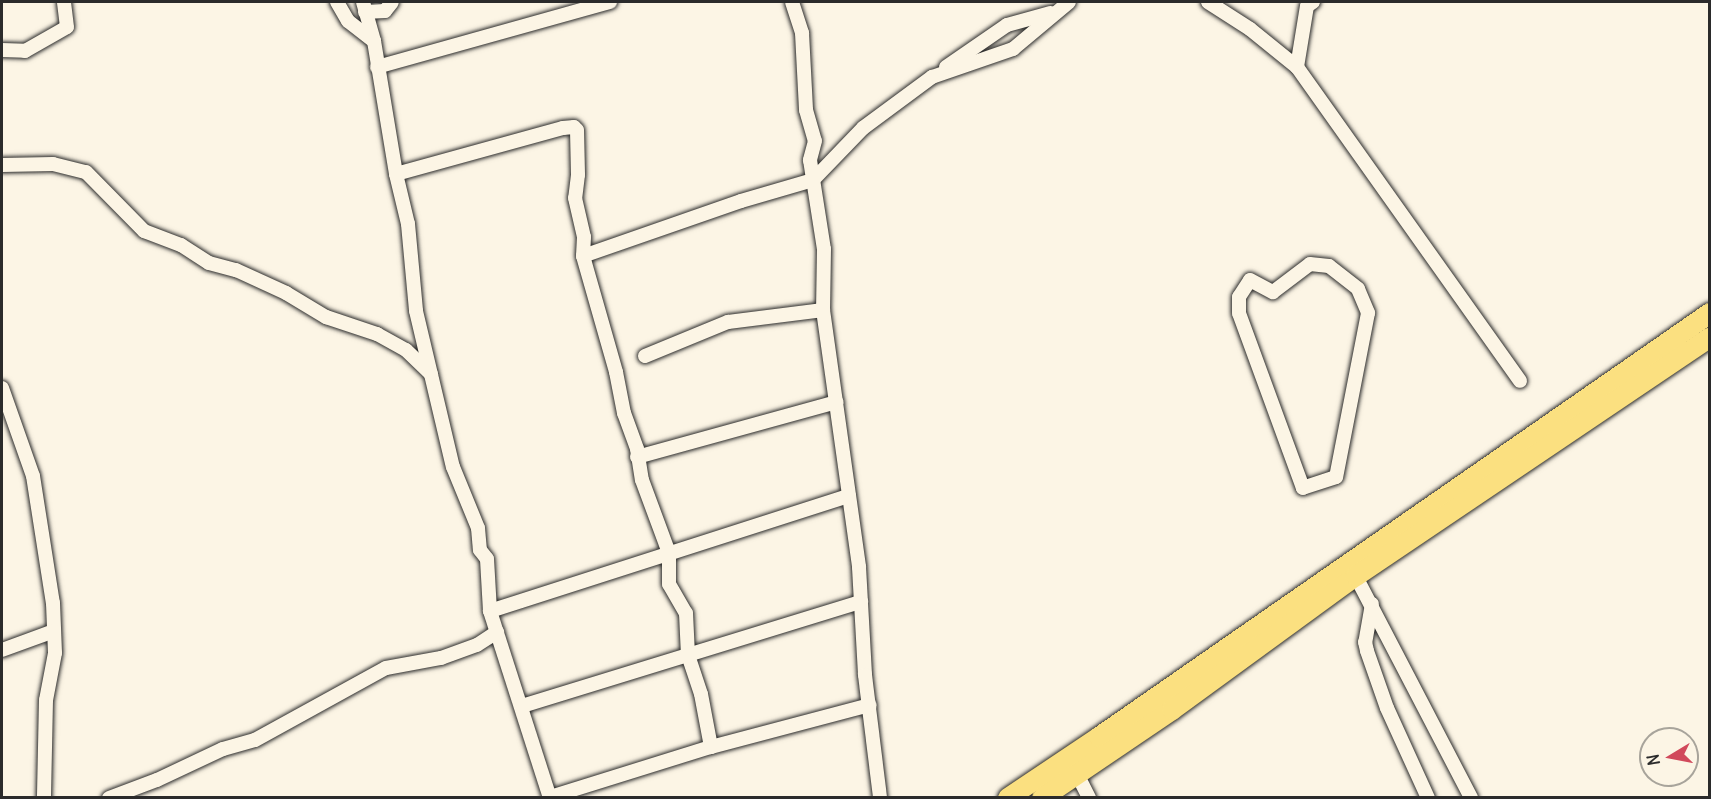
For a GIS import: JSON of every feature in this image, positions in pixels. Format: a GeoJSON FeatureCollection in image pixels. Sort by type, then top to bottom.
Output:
{"type":"FeatureCollection","features":[{"type":"Feature","properties":{"kind":"highway"},"geometry":{"type":"LineString","coordinates":[[1042,798],[1172,710],[1352,570],[1710,313]]}},
{"type":"Feature","properties":{"kind":"highway"},"geometry":{"type":"LineString","coordinates":[[1008,798],[1710,337]]}},
{"type":"Feature","properties":{"kind":"street"},"geometry":{"type":"LineString","coordinates":[[2,50],[25,51],[67,27],[64,2]]}},
{"type":"Feature","properties":{"kind":"street"},"geometry":{"type":"LineString","coordinates":[[338,2],[348,21],[374,41]]}},
{"type":"Feature","properties":{"kind":"street"},"geometry":{"type":"LineString","coordinates":[[392,2],[385,11],[364,7],[374,41],[396,174],[408,224],[416,311],[453,467],[478,528],[480,550],[487,559],[490,611],[550,797],[711,747],[870,705]]}},
{"type":"Feature","properties":{"kind":"street"},"geometry":{"type":"LineString","coordinates":[[377,67],[610,2]]}},
{"type":"Feature","properties":{"kind":"street"},"geometry":{"type":"LineString","coordinates":[[932,77],[1013,49],[1069,2]]}},
{"type":"Feature","properties":{"kind":"street"},"geometry":{"type":"LineString","coordinates":[[1208,2],[1250,29],[1297,67],[1520,381]]}},
{"type":"Feature","properties":{"kind":"street"},"geometry":{"type":"LineString","coordinates":[[794,3],[802,33],[806,110],[815,141],[810,160],[824,249],[823,310],[849,496],[880,798]]}},
{"type":"Feature","properties":{"kind":"street"},"geometry":{"type":"LineString","coordinates":[[1297,67],[1308,3]]}},
{"type":"Feature","properties":{"kind":"street"},"geometry":{"type":"LineString","coordinates":[[583,256],[741,201],[813,180],[863,128],[932,77],[1007,25],[1056,11]]}},
{"type":"Feature","properties":{"kind":"street"},"geometry":{"type":"LineString","coordinates":[[396,174],[563,128],[574,127],[579,147],[576,198],[584,237],[583,256],[642,480],[669,554],[669,584],[686,613],[688,655],[701,694],[711,747]]}},
{"type":"Feature","properties":{"kind":"street"},"geometry":{"type":"LineString","coordinates":[[2,165],[53,164],[86,171],[144,231],[182,245],[209,263],[236,270],[286,292],[326,317],[377,334],[406,350],[431,374]]}},
{"type":"Feature","properties":{"kind":"street"},"geometry":{"type":"LineString","coordinates":[[1310,264],[1329,266],[1358,289],[1368,314],[1336,477],[1303,488],[1239,313],[1239,297],[1250,280],[1273,292],[1310,264]]}},
{"type":"Feature","properties":{"kind":"street"},"geometry":{"type":"LineString","coordinates":[[645,356],[728,322],[823,310]]}},
{"type":"Feature","properties":{"kind":"street"},"geometry":{"type":"LineString","coordinates":[[2,388],[33,476],[48,559],[56,653],[46,700],[44,798]]}},
{"type":"Feature","properties":{"kind":"street"},"geometry":{"type":"LineString","coordinates":[[637,457],[837,402]]}},
{"type":"Feature","properties":{"kind":"street"},"geometry":{"type":"LineString","coordinates":[[490,611],[849,496]]}},
{"type":"Feature","properties":{"kind":"street"},"geometry":{"type":"LineString","coordinates":[[1352,570],[1372,604],[1471,798]]}},
{"type":"Feature","properties":{"kind":"street"},"geometry":{"type":"LineString","coordinates":[[522,706],[861,602]]}},
{"type":"Feature","properties":{"kind":"street"},"geometry":{"type":"LineString","coordinates":[[1372,604],[1365,642],[1367,651],[1392,718],[1428,798]]}},
{"type":"Feature","properties":{"kind":"street"},"geometry":{"type":"LineString","coordinates":[[2,650],[54,631]]}},
{"type":"Feature","properties":{"kind":"street"},"geometry":{"type":"LineString","coordinates":[[109,798],[157,780],[223,749],[255,740],[386,668],[441,657],[477,645],[497,632]]}},
{"type":"Feature","properties":{"kind":"street"},"geometry":{"type":"LineString","coordinates":[[1077,774],[1089,798]]}}]}
